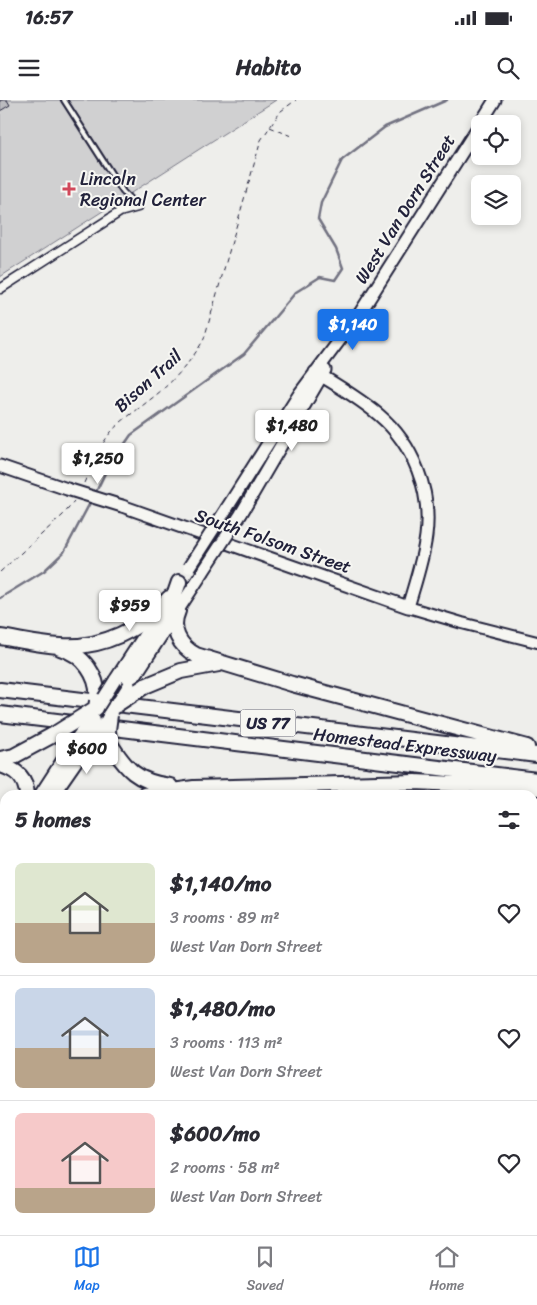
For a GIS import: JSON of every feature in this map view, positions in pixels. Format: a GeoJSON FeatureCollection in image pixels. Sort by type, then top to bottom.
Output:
{"type":"FeatureCollection","features":[{"type":"Feature","properties":{"kind":"highway"},"geometry":{"type":"LineString","coordinates":[[179,582],[171,605],[120,693],[108,730],[109,742],[122,762],[138,776],[158,784],[194,788]]}},
{"type":"Feature","properties":{"kind":"highway"},"geometry":{"type":"LineString","coordinates":[[0,637],[48,645],[91,644],[119,636],[136,627],[153,614],[168,598]]}},
{"type":"Feature","properties":{"kind":"highway"},"geometry":{"type":"LineString","coordinates":[[178,611],[174,623],[178,639],[187,649],[196,654],[301,686],[537,750]]}},
{"type":"Feature","properties":{"kind":"highway"},"geometry":{"type":"LineString","coordinates":[[48,645],[72,653],[88,667],[94,678],[98,696],[86,739],[76,759],[54,790]]}},
{"type":"Feature","properties":{"kind":"highway"},"geometry":{"type":"LineString","coordinates":[[0,759],[14,756],[94,714],[120,693],[197,667],[218,664],[232,665]]}},
{"type":"Feature","properties":{"kind":"highway","name":"Homestead Expressway"},"geometry":{"type":"LineString","coordinates":[[0,690],[537,755]]}},
{"type":"Feature","properties":{"kind":"highway","name":"Homestead Expressway"},"geometry":{"type":"LineString","coordinates":[[0,714],[537,780]]}},
{"type":"Feature","properties":{"kind":"highway"},"geometry":{"type":"LineString","coordinates":[[0,765],[17,772],[26,790]]}},
{"type":"Feature","properties":{"kind":"highway"},"geometry":{"type":"LineString","coordinates":[[180,790],[194,788],[415,782],[537,788]]}},
{"type":"Feature","properties":{"kind":"main road","name":"West Van Dorn Street"},"geometry":{"type":"LineString","coordinates":[[486,115],[495,100]]}},
{"type":"Feature","properties":{"kind":"main road","name":"West Van Dorn Street"},"geometry":{"type":"LineString","coordinates":[[94,714],[120,693],[168,598],[360,313],[471,138]]}},
{"type":"Feature","properties":{"kind":"main road","name":"West Van Dorn Street"},"geometry":{"type":"LineString","coordinates":[[44,790],[86,739],[178,611],[241,514],[318,374]]}},
{"type":"Feature","properties":{"kind":"main road"},"geometry":{"type":"LineString","coordinates":[[318,374],[380,416],[403,442],[417,468],[426,499],[426,534],[424,550],[408,606]]}},
{"type":"Feature","properties":{"kind":"main road","name":"South Folsom Street"},"geometry":{"type":"LineString","coordinates":[[0,466],[122,506],[408,606]]}},
{"type":"Feature","properties":{"kind":"main road","name":"West Van Dorn Street"},"geometry":{"type":"LineString","coordinates":[[60,790],[86,739]]}},
{"type":"Feature","properties":{"kind":"street"},"geometry":{"type":"LineString","coordinates":[[0,289],[120,212],[138,207]]}},
{"type":"Feature","properties":{"kind":"street","name":"South Folsom Street"},"geometry":{"type":"LineString","coordinates":[[408,606],[462,623],[537,642]]}},
{"type":"Feature","properties":{"kind":"lane"},"geometry":{"type":"LineString","coordinates":[[64,100],[123,192],[138,207]]}},
{"type":"Feature","properties":{"kind":"path","name":"Bison Trail"},"geometry":{"type":"LineString","coordinates":[[83,484],[102,445],[112,431],[164,388],[196,353],[204,339],[260,140],[281,111],[296,100]]}},
{"type":"Feature","properties":{"kind":"path"},"geometry":{"type":"LineString","coordinates":[[269,127],[291,136]]}},
{"type":"Feature","properties":{"kind":"path"},"geometry":{"type":"LineString","coordinates":[[0,572],[63,515],[76,497]]}},
{"type":"Feature","properties":{"kind":"shaded area","name":"Lincoln Regional Center"},"geometry":{"type":"Polygon","coordinates":[[[0,100],[276,100],[0,277],[0,100]]]}},
{"type":"Feature","properties":{"kind":"building"},"geometry":{"type":"Polygon","coordinates":[[[0,100],[7,100],[10,105],[0,111],[0,100]]]}},
{"type":"Feature","properties":{"kind":"waterway"},"geometry":{"type":"LineString","coordinates":[[95,494],[106,471],[131,435],[244,354],[296,292],[320,277],[335,280],[343,268],[336,249],[318,219],[321,203],[342,160],[385,127],[447,100]]}},
{"type":"Feature","properties":{"kind":"waterway"},"geometry":{"type":"LineString","coordinates":[[0,598],[44,571],[64,552],[91,501]]}},
{"type":"Feature","properties":{"kind":"place","name":"Lincoln Regional Center"},"geometry":{"type":"Point","coordinates":[69,189]}}]}
